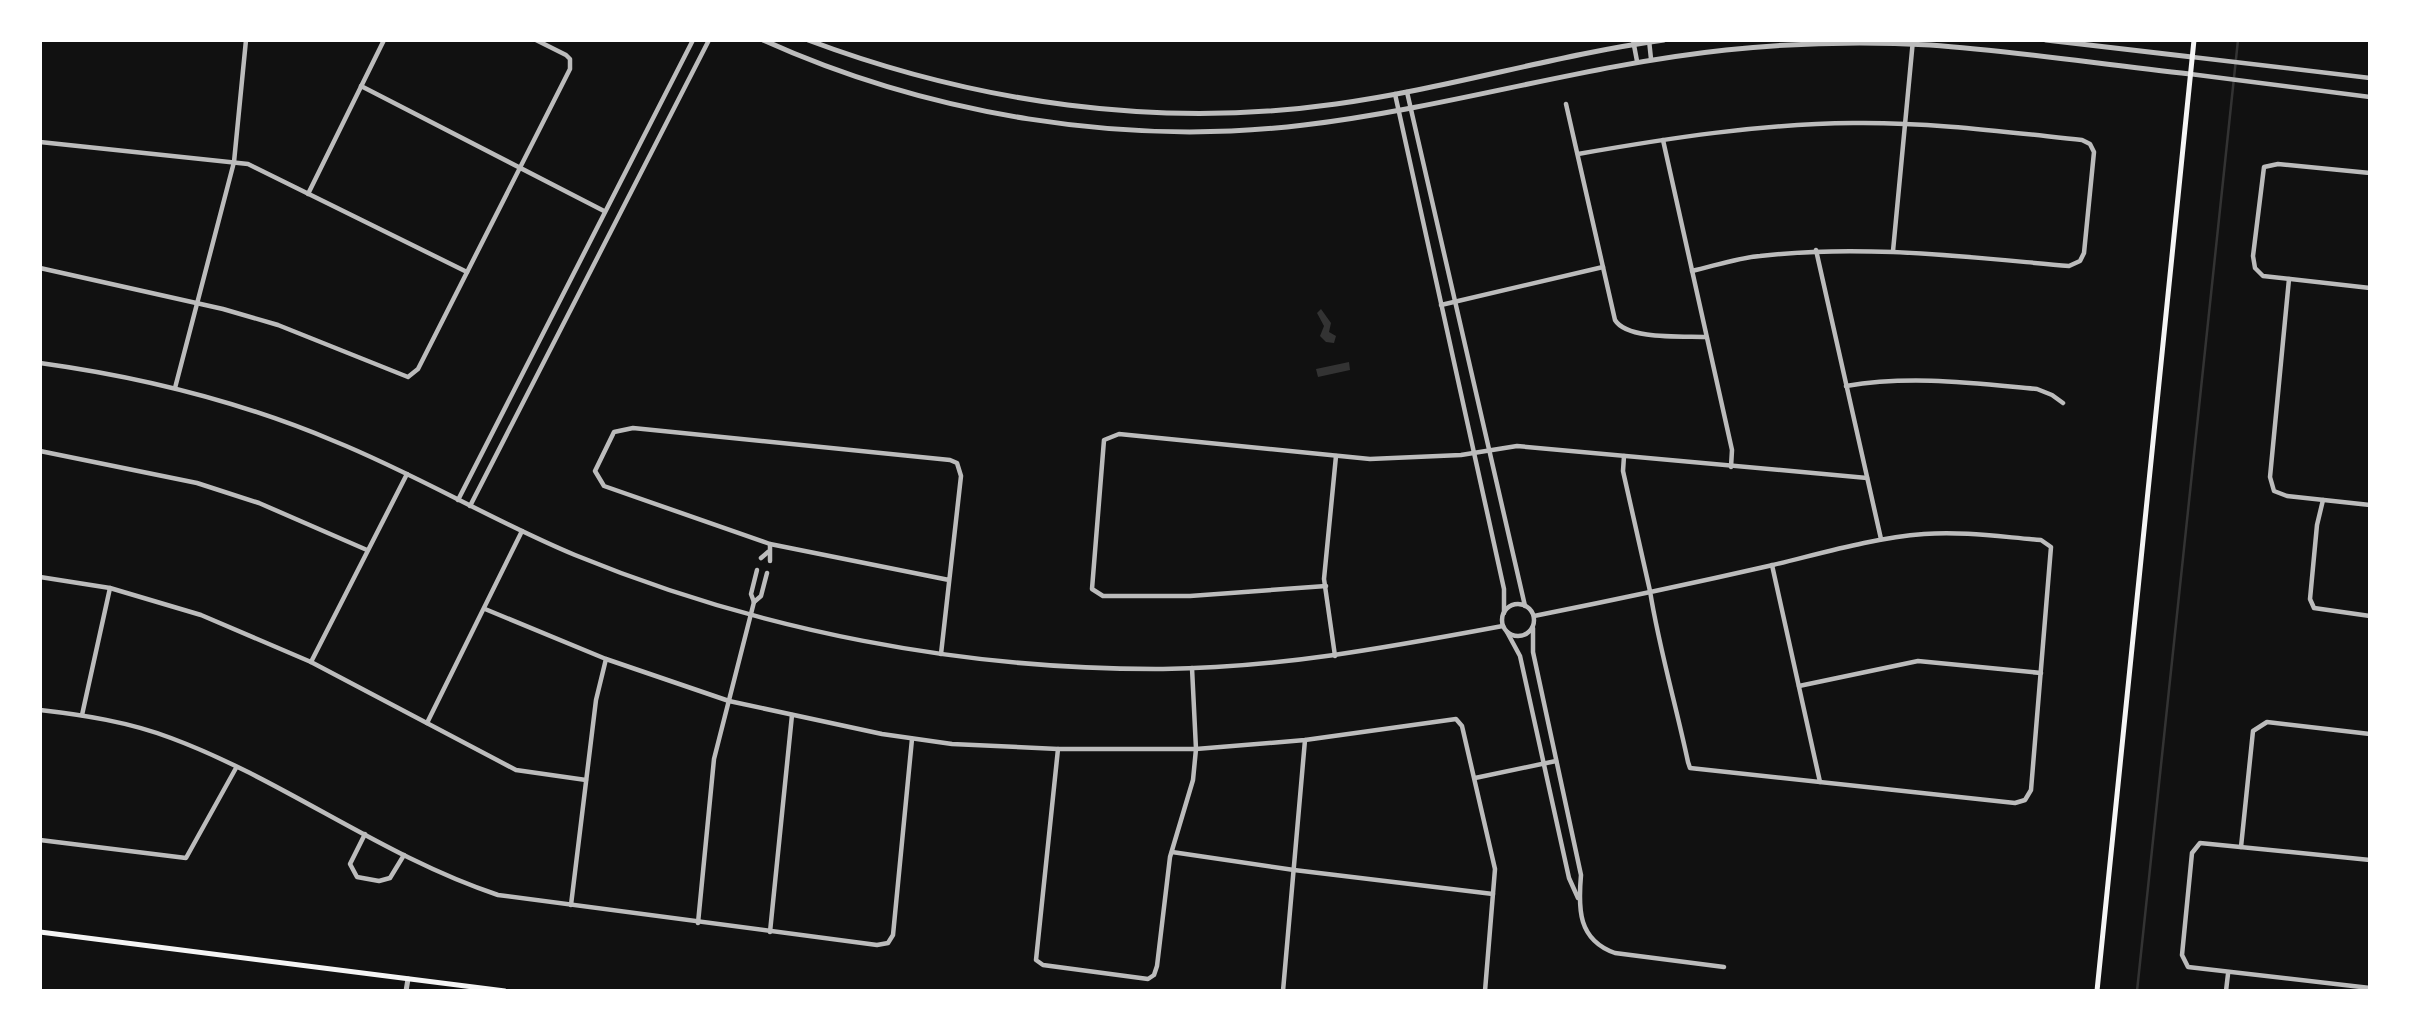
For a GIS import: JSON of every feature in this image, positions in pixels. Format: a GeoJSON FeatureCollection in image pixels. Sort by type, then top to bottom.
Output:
{"type":"FeatureCollection","features":[{"type":"Feature","properties":{"kind":"main road"},"geometry":{"type":"LineString","coordinates":[[2097,991],[2194,40]]}},
{"type":"Feature","properties":{"kind":"main road"},"geometry":{"type":"LineString","coordinates":[[40,932],[505,991]]}},
{"type":"Feature","properties":{"kind":"street"},"geometry":{"type":"LineString","coordinates":[[175,388],[234,162],[246,40]]}},
{"type":"Feature","properties":{"kind":"street"},"geometry":{"type":"LineString","coordinates":[[308,194],[384,40]]}},
{"type":"Feature","properties":{"kind":"street"},"geometry":{"type":"LineString","coordinates":[[40,268],[197,302],[278,325],[408,377],[418,369],[570,69],[570,59],[536,40]]}},
{"type":"Feature","properties":{"kind":"street"},"geometry":{"type":"LineString","coordinates":[[458,500],[693,40]]}},
{"type":"Feature","properties":{"kind":"street"},"geometry":{"type":"LineString","coordinates":[[470,506],[709,40]]}},
{"type":"Feature","properties":{"kind":"street"},"geometry":{"type":"LineString","coordinates":[[764,40],[855,75],[956,104],[1033,119],[1121,129],[1209,131],[1273,128],[1410,108],[1651,59],[1794,46],[1913,42],[2370,97]]}},
{"type":"Feature","properties":{"kind":"street"},"geometry":{"type":"LineString","coordinates":[[808,40],[946,84],[1035,102],[1119,111],[1268,111],[1336,104],[1407,92],[1634,43],[1664,40]]}},
{"type":"Feature","properties":{"kind":"street"},"geometry":{"type":"LineString","coordinates":[[2046,40],[2370,78]]}},
{"type":"Feature","properties":{"kind":"street"},"geometry":{"type":"LineString","coordinates":[[1649,41],[1651,59]]}},
{"type":"Feature","properties":{"kind":"street"},"geometry":{"type":"LineString","coordinates":[[1893,251],[1913,42]]}},
{"type":"Feature","properties":{"kind":"street"},"geometry":{"type":"LineString","coordinates":[[1634,43],[1637,61]]}},
{"type":"Feature","properties":{"kind":"street"},"geometry":{"type":"LineString","coordinates":[[361,86],[604,211]]}},
{"type":"Feature","properties":{"kind":"street"},"geometry":{"type":"LineString","coordinates":[[1407,92],[1525,606],[1534,616],[1533,652],[1581,875],[1578,899]]}},
{"type":"Feature","properties":{"kind":"street"},"geometry":{"type":"LineString","coordinates":[[1395,94],[1505,594],[1503,626],[1520,656],[1569,878],[1578,899],[1584,931],[1603,949],[1724,967]]}},
{"type":"Feature","properties":{"kind":"street"},"geometry":{"type":"LineString","coordinates":[[1566,104],[1603,267],[1620,328],[1632,333],[1706,337]]}},
{"type":"Feature","properties":{"kind":"street"},"geometry":{"type":"LineString","coordinates":[[1578,154],[1663,140],[1793,125],[1905,123],[2082,140],[2090,144],[2094,152],[2084,253],[2080,261],[2069,266],[1893,251],[1816,250],[1756,256],[1692,271]]}},
{"type":"Feature","properties":{"kind":"street"},"geometry":{"type":"LineString","coordinates":[[1663,140],[1732,450],[1731,467]]}},
{"type":"Feature","properties":{"kind":"street"},"geometry":{"type":"LineString","coordinates":[[40,142],[248,164],[467,272]]}},
{"type":"Feature","properties":{"kind":"street"},"geometry":{"type":"LineString","coordinates":[[2370,173],[2278,164],[2264,167],[2253,256],[2255,268],[2263,276],[2370,288]]}},
{"type":"Feature","properties":{"kind":"street"},"geometry":{"type":"LineString","coordinates":[[1816,250],[1881,539]]}},
{"type":"Feature","properties":{"kind":"street"},"geometry":{"type":"LineString","coordinates":[[1441,305],[1603,267]]}},
{"type":"Feature","properties":{"kind":"street"},"geometry":{"type":"LineString","coordinates":[[2289,279],[2270,477],[2274,491],[2287,496],[2370,505]]}},
{"type":"Feature","properties":{"kind":"street"},"geometry":{"type":"LineString","coordinates":[[40,363],[175,388],[288,422],[407,474],[522,531],[633,577],[751,614],[858,640],[941,654],[1028,664],[1192,668],[1335,656],[1503,626]]}},
{"type":"Feature","properties":{"kind":"street"},"geometry":{"type":"LineString","coordinates":[[1846,386],[1897,378],[1937,379],[2037,389],[2052,395],[2063,404]]}},
{"type":"Feature","properties":{"kind":"street"},"geometry":{"type":"LineString","coordinates":[[941,654],[961,476],[957,463],[950,460],[633,428],[614,432],[595,471],[604,486],[770,544],[949,580]]}},
{"type":"Feature","properties":{"kind":"street"},"geometry":{"type":"LineString","coordinates":[[1326,586],[1190,596],[1104,596],[1092,589],[1104,440],[1119,434],[1389,459],[1517,446],[1867,478]]}},
{"type":"Feature","properties":{"kind":"street"},"geometry":{"type":"LineString","coordinates":[[40,451],[197,483],[259,503],[367,550]]}},
{"type":"Feature","properties":{"kind":"street"},"geometry":{"type":"LineString","coordinates":[[1335,656],[1324,579],[1336,456]]}},
{"type":"Feature","properties":{"kind":"street"},"geometry":{"type":"LineString","coordinates":[[1534,616],[1650,591],[1772,565],[1881,539],[1925,534],[1977,534],[2041,540],[2051,547],[2031,790],[2025,800],[2015,803],[1690,768],[1650,591],[1623,471],[1624,456]]}},
{"type":"Feature","properties":{"kind":"street"},"geometry":{"type":"LineString","coordinates":[[311,662],[407,474]]}},
{"type":"Feature","properties":{"kind":"street"},"geometry":{"type":"LineString","coordinates":[[2323,500],[2317,525],[2310,599],[2314,608],[2370,616]]}},
{"type":"Feature","properties":{"kind":"street"},"geometry":{"type":"LineString","coordinates":[[427,723],[522,531]]}},
{"type":"Feature","properties":{"kind":"street"},"geometry":{"type":"LineString","coordinates":[[770,544],[770,561]]}},
{"type":"Feature","properties":{"kind":"street"},"geometry":{"type":"LineString","coordinates":[[761,558],[768,551]]}},
{"type":"Feature","properties":{"kind":"street"},"geometry":{"type":"LineString","coordinates":[[1772,565],[1820,782]]}},
{"type":"Feature","properties":{"kind":"street"},"geometry":{"type":"LineString","coordinates":[[698,923],[714,759],[754,602],[751,594],[757,570]]}},
{"type":"Feature","properties":{"kind":"street"},"geometry":{"type":"LineString","coordinates":[[754,602],[761,596],[766,576],[756,577]]}},
{"type":"Feature","properties":{"kind":"street"},"geometry":{"type":"LineString","coordinates":[[40,577],[110,588],[201,615],[311,662],[516,770],[586,780]]}},
{"type":"Feature","properties":{"kind":"street"},"geometry":{"type":"LineString","coordinates":[[82,715],[110,588]]}},
{"type":"Feature","properties":{"kind":"street"},"geometry":{"type":"LineString","coordinates":[[1504,613],[1515,604],[1525,606]]}},
{"type":"Feature","properties":{"kind":"street"},"geometry":{"type":"LineString","coordinates":[[485,609],[606,659],[727,701],[912,739],[952,744],[1058,749],[1196,749],[1306,740],[1456,719],[1462,726],[1495,869],[1485,991]]}},
{"type":"Feature","properties":{"kind":"street"},"geometry":{"type":"LineString","coordinates":[[1507,632],[1521,637],[1533,628]]}},
{"type":"Feature","properties":{"kind":"street"},"geometry":{"type":"LineString","coordinates":[[571,905],[596,700],[606,659]]}},
{"type":"Feature","properties":{"kind":"street"},"geometry":{"type":"LineString","coordinates":[[1799,686],[1917,661],[2041,673]]}},
{"type":"Feature","properties":{"kind":"street"},"geometry":{"type":"LineString","coordinates":[[1058,749],[1037,960],[1043,965],[1148,979],[1154,975],[1172,852],[1194,780],[1196,749],[1192,668]]}},
{"type":"Feature","properties":{"kind":"street"},"geometry":{"type":"LineString","coordinates":[[40,710],[82,715],[170,738],[236,768],[464,884],[498,895],[877,945],[888,943],[893,935],[912,739]]}},
{"type":"Feature","properties":{"kind":"street"},"geometry":{"type":"LineString","coordinates":[[770,932],[792,715]]}},
{"type":"Feature","properties":{"kind":"street"},"geometry":{"type":"LineString","coordinates":[[2241,847],[2253,731],[2267,722],[2370,734]]}},
{"type":"Feature","properties":{"kind":"street"},"geometry":{"type":"LineString","coordinates":[[1283,991],[1306,740]]}},
{"type":"Feature","properties":{"kind":"street"},"geometry":{"type":"LineString","coordinates":[[1475,778],[1556,761]]}},
{"type":"Feature","properties":{"kind":"street"},"geometry":{"type":"LineString","coordinates":[[40,840],[186,858],[236,768]]}},
{"type":"Feature","properties":{"kind":"street"},"geometry":{"type":"LineString","coordinates":[[365,834],[351,864],[357,877],[379,881],[390,878],[404,855]]}},
{"type":"Feature","properties":{"kind":"street"},"geometry":{"type":"LineString","coordinates":[[2370,860],[2200,843],[2192,853],[2182,954],[2188,967],[2352,989],[2370,988]]}},
{"type":"Feature","properties":{"kind":"street"},"geometry":{"type":"LineString","coordinates":[[1172,852],[1493,894]]}},
{"type":"Feature","properties":{"kind":"street"},"geometry":{"type":"LineString","coordinates":[[2226,991],[2228,974]]}},
{"type":"Feature","properties":{"kind":"street"},"geometry":{"type":"LineString","coordinates":[[406,991],[408,979]]}},
{"type":"Feature","properties":{"kind":"shaded area"},"geometry":{"type":"Polygon","coordinates":[[[1321,309],[1331,323],[1329,332],[1336,336],[1334,343],[1326,342],[1320,336],[1324,326],[1317,313],[1321,309]]]}},
{"type":"Feature","properties":{"kind":"shaded area"},"geometry":{"type":"Polygon","coordinates":[[[1349,362],[1350,370],[1318,377],[1316,369],[1349,362]]]}},
{"type":"Feature","properties":{"kind":"waterway"},"geometry":{"type":"LineString","coordinates":[[2137,991],[2238,40]]}}]}
